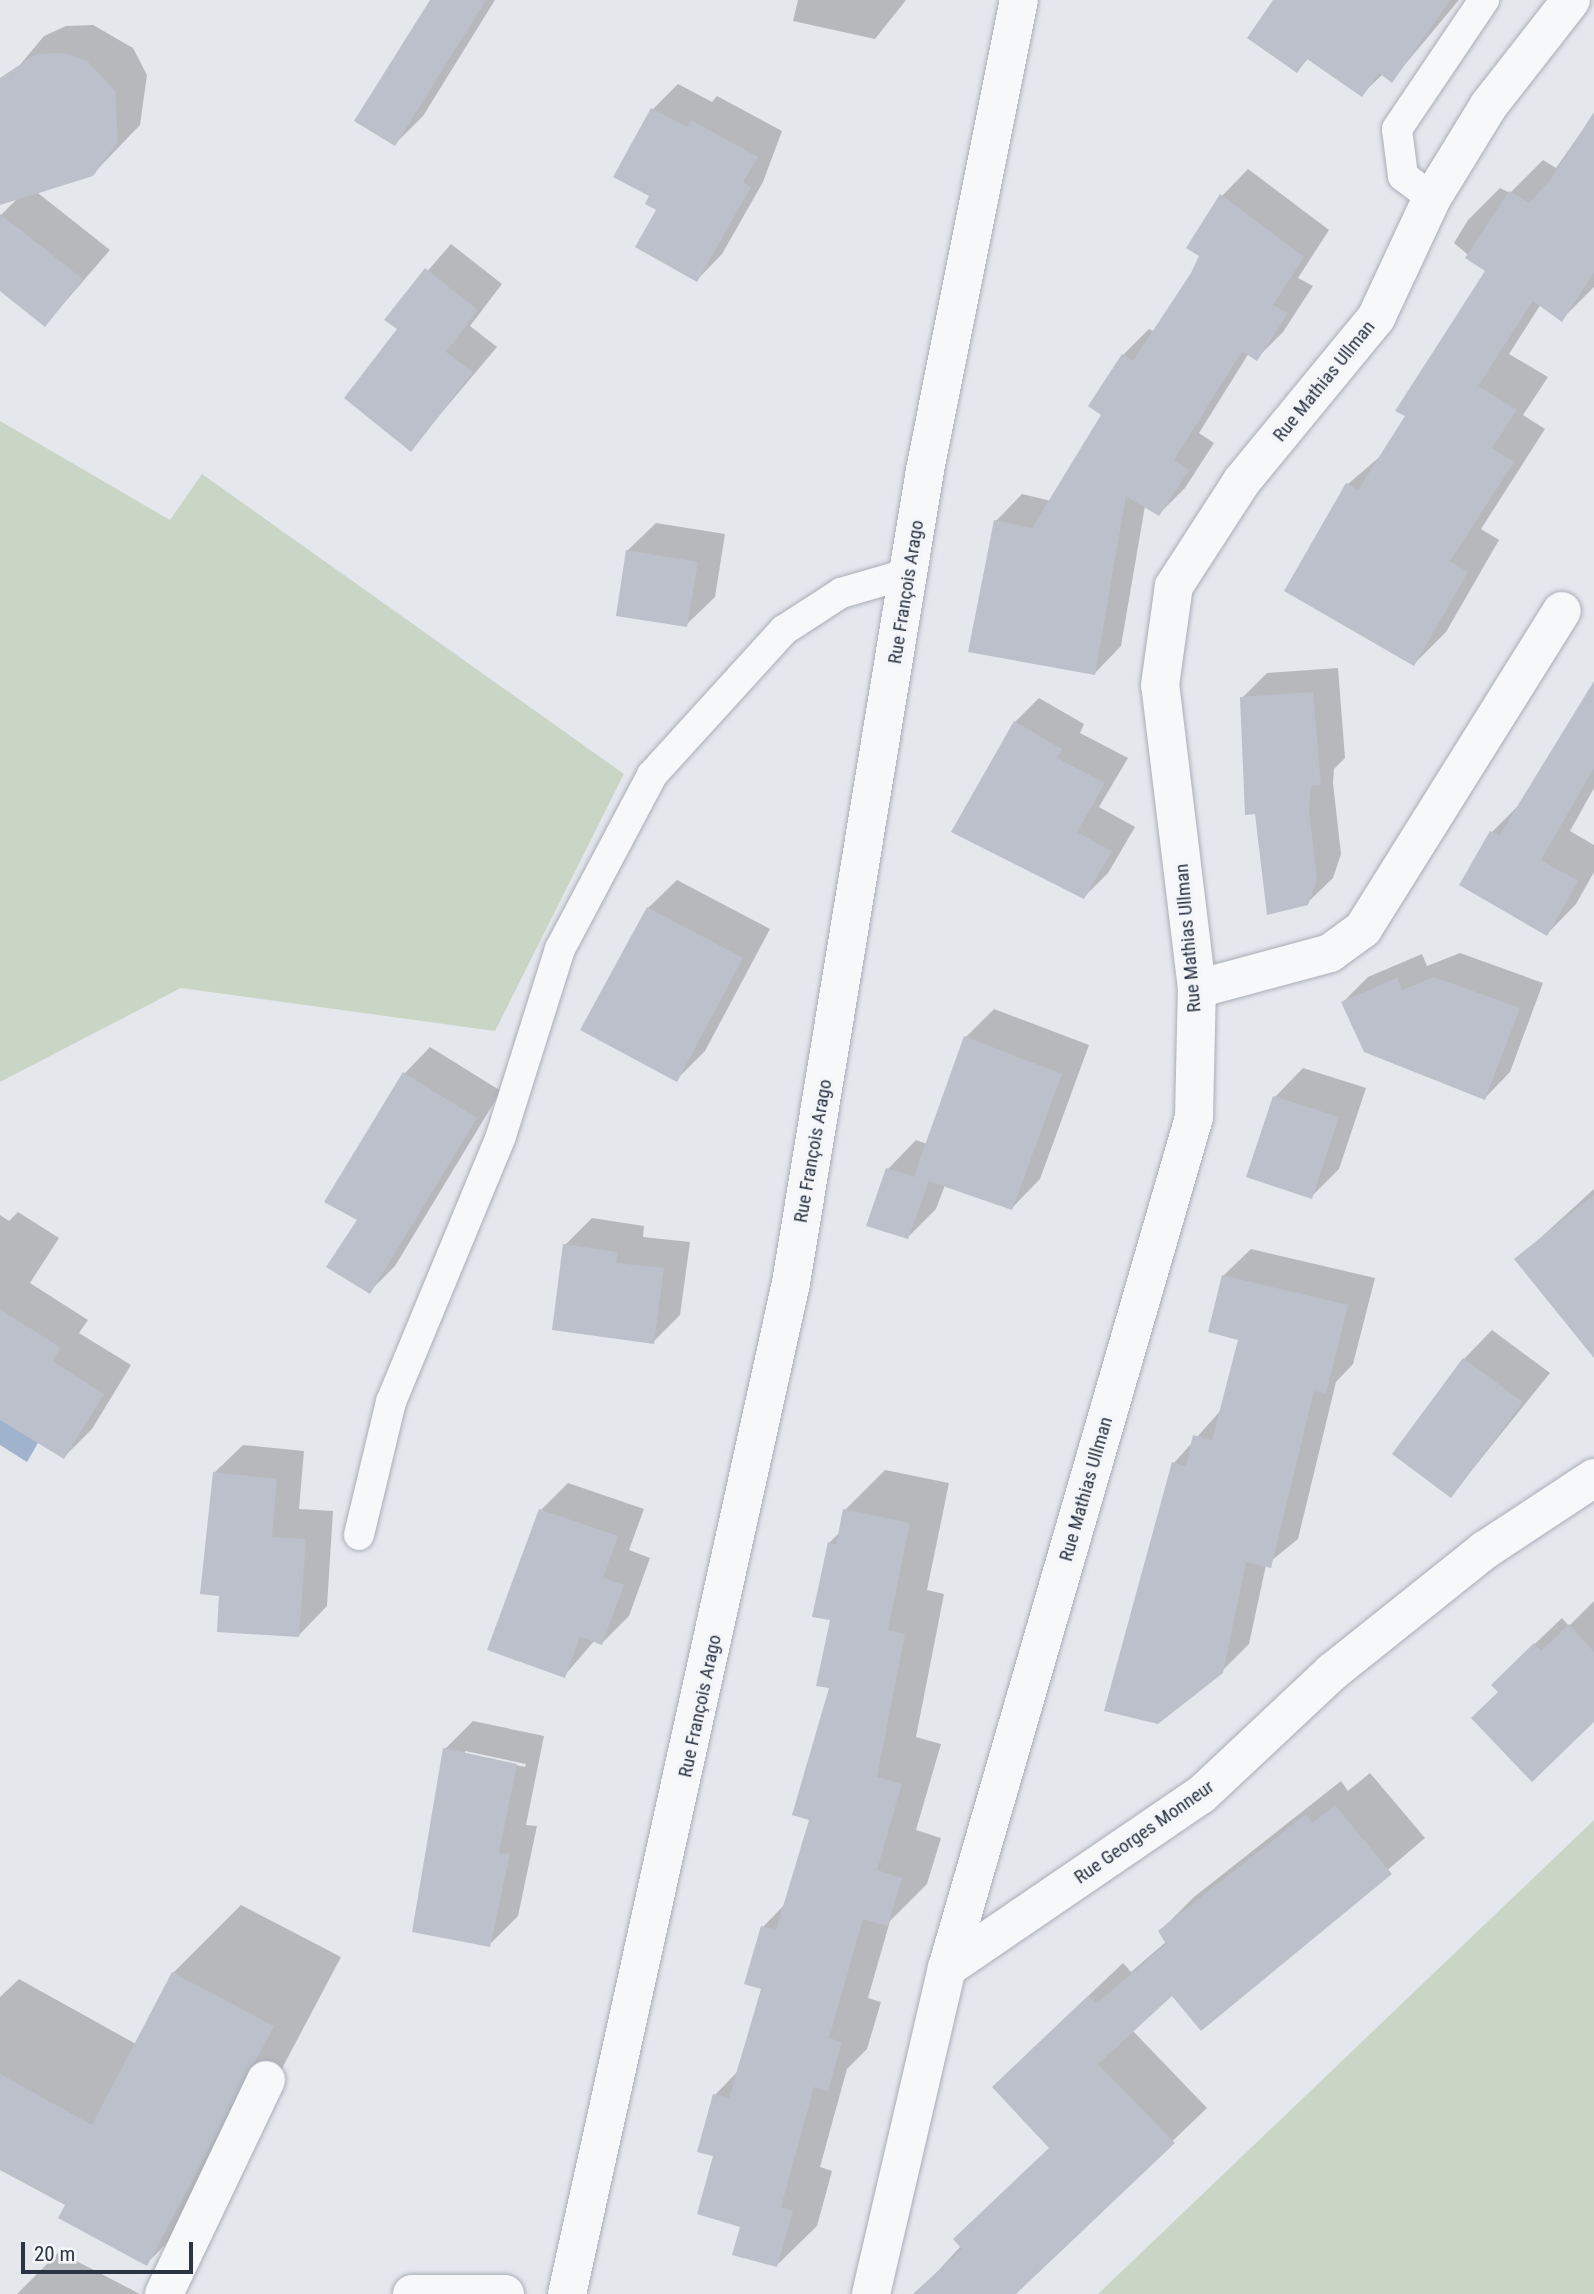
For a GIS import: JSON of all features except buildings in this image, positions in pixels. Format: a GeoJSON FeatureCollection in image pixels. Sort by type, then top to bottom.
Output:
{"type":"FeatureCollection","features":[{"type":"Feature","properties":{"kind":"street","name":"Rue François Arago"},"geometry":{"type":"LineString","coordinates":[[567,2294],[791,1283],[910,573],[1019,0]]}},
{"type":"Feature","properties":{"kind":"street","name":"Rue Mathias Ullman"},"geometry":{"type":"LineString","coordinates":[[947,1968],[1194,1117],[1197,989],[1160,685],[1174,586],[1242,481],[1376,318],[1432,198],[1489,105],[1571,0]]}},
{"type":"Feature","properties":{"kind":"street"},"geometry":{"type":"LineString","coordinates":[[1197,989],[1330,953],[1363,929],[1562,611]]}},
{"type":"Feature","properties":{"kind":"street","name":"Rue Georges Monneur"},"geometry":{"type":"LineString","coordinates":[[947,1968],[1201,1795],[1332,1672],[1485,1550],[1594,1478]]}},
{"type":"Feature","properties":{"kind":"street"},"geometry":{"type":"LineString","coordinates":[[871,2294],[947,1968]]}},
{"type":"Feature","properties":{"kind":"street"},"geometry":{"type":"LineString","coordinates":[[164,2294],[266,2080]]}},
{"type":"Feature","properties":{"kind":"street"},"geometry":{"type":"LineString","coordinates":[[412,2294],[505,2294]]}},
{"type":"Feature","properties":{"kind":"lane"},"geometry":{"type":"LineString","coordinates":[[1432,198],[1403,176],[1397,129],[1484,0]]}},
{"type":"Feature","properties":{"kind":"lane"},"geometry":{"type":"LineString","coordinates":[[359,1535],[391,1402],[502,1136],[560,949],[652,775],[784,630],[841,593],[910,573]]}},
{"type":"Feature","properties":{"kind":"green space"},"geometry":{"type":"Polygon","coordinates":[[[0,421],[170,520],[202,474],[624,774],[495,1031],[181,988],[0,1082],[0,421]]]}},
{"type":"Feature","properties":{"kind":"green space"},"geometry":{"type":"Polygon","coordinates":[[[1594,1820],[1594,2294],[1098,2294],[1594,1820]]]}},
{"type":"Feature","properties":{"kind":"water"},"geometry":{"type":"Polygon","coordinates":[[[0,1380],[38,1443],[27,1462],[0,1445],[0,1380]]]}}]}
